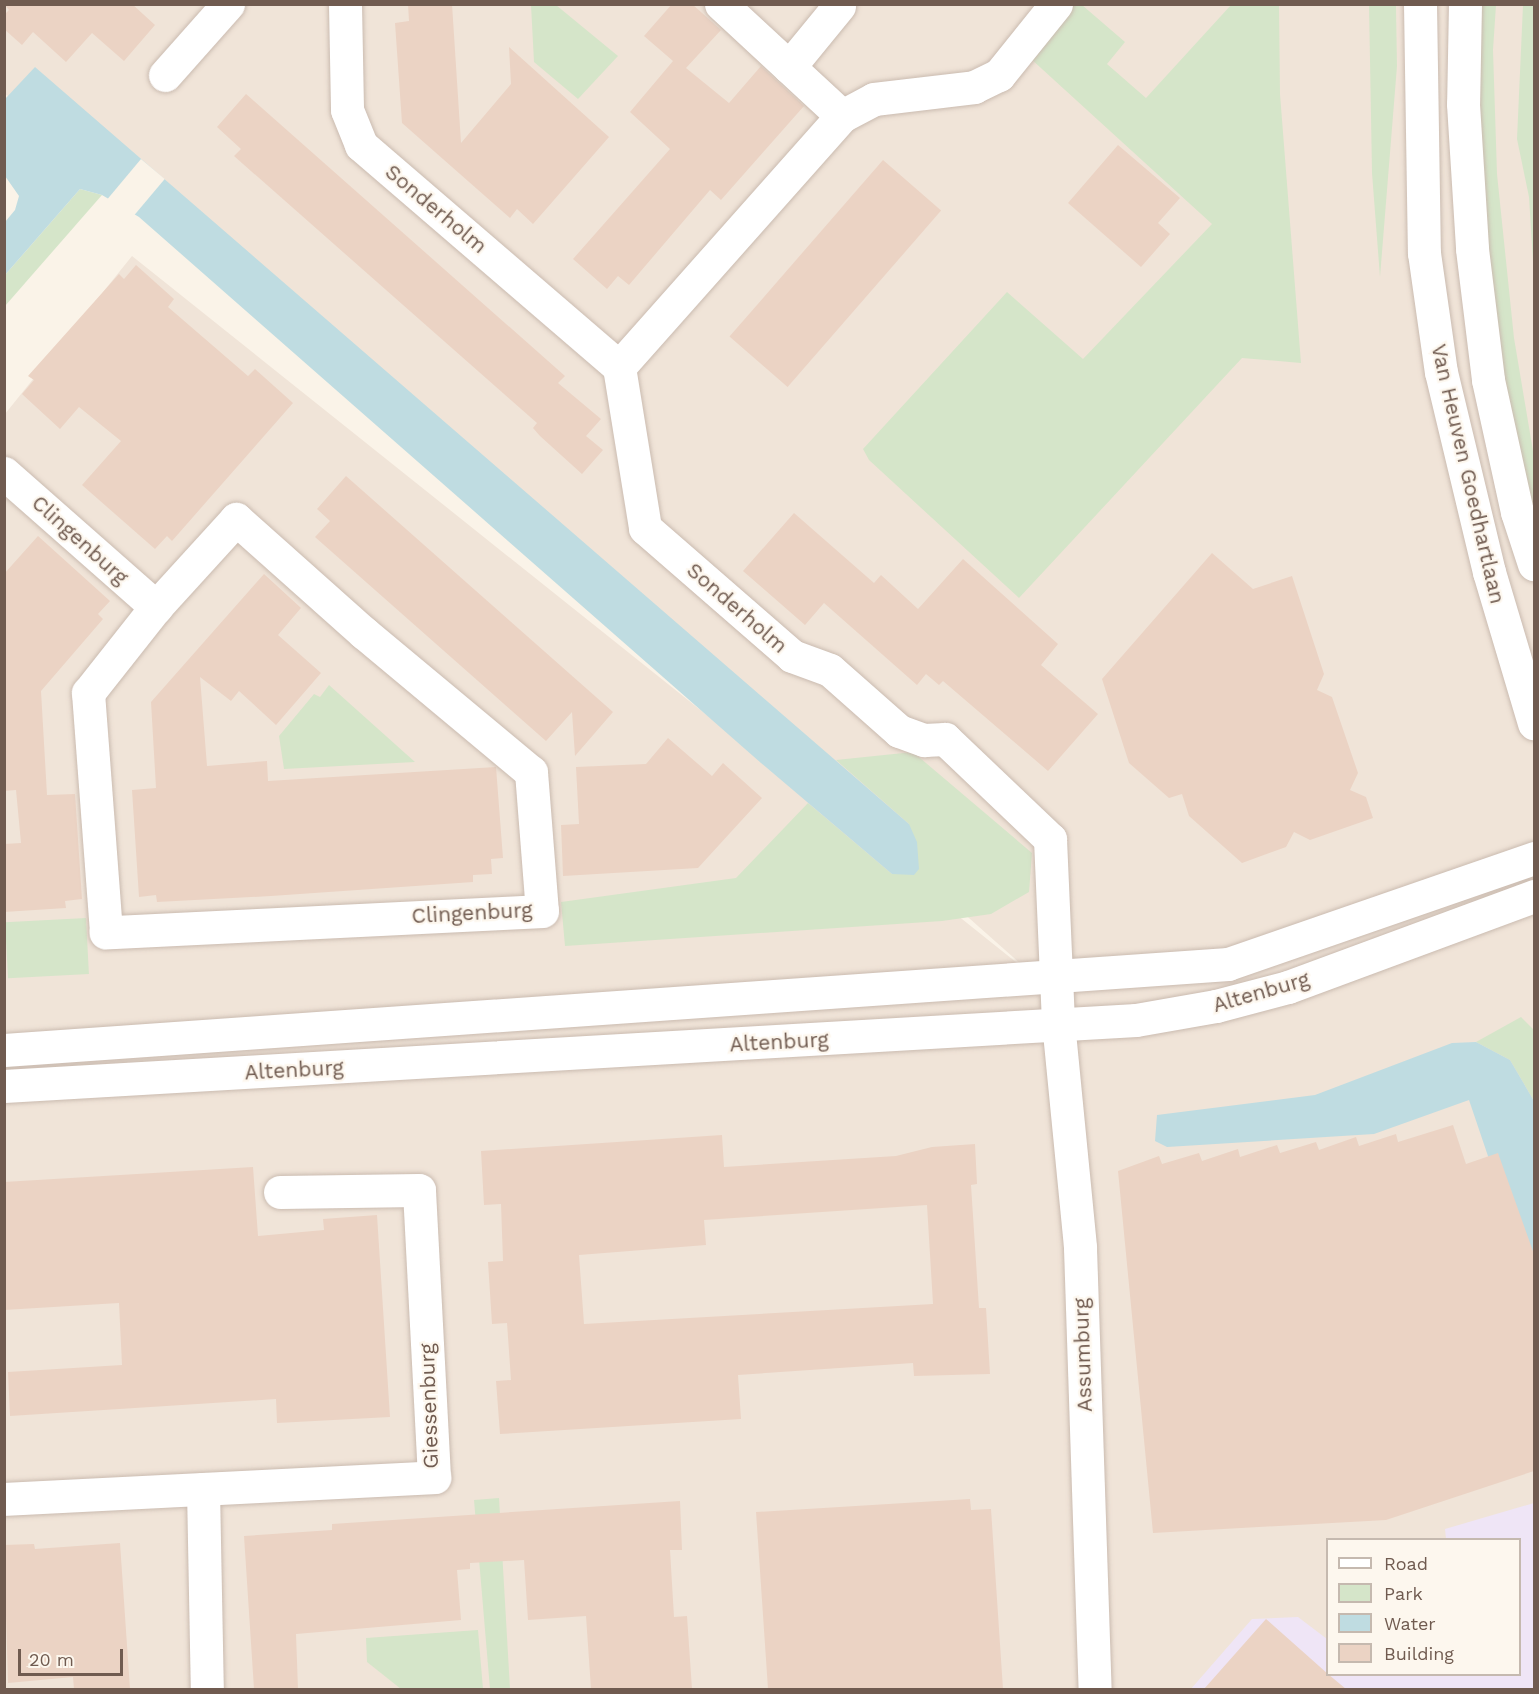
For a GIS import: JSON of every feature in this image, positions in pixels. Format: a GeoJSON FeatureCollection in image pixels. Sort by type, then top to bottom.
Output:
{"type":"FeatureCollection","features":[{"type":"Feature","properties":{"kind":"street"},"geometry":{"type":"LineString","coordinates":[[165,75],[228,4]]}},
{"type":"Feature","properties":{"kind":"street","name":"Sonderholm"},"geometry":{"type":"LineString","coordinates":[[345,4],[347,110],[361,145],[619,368],[645,528],[792,656],[830,670],[899,731],[924,740],[945,739],[1050,839],[1058,1022]]}},
{"type":"Feature","properties":{"kind":"street"},"geometry":{"type":"LineString","coordinates":[[722,4],[842,116]]}},
{"type":"Feature","properties":{"kind":"street"},"geometry":{"type":"LineString","coordinates":[[619,368],[842,116],[874,99],[974,87],[999,75],[1056,4]]}},
{"type":"Feature","properties":{"kind":"street","name":"Van Heuven Goedhartlaan"},"geometry":{"type":"LineString","coordinates":[[1420,4],[1424,253],[1441,372],[1489,572],[1534,723]]}},
{"type":"Feature","properties":{"kind":"street","name":"Van Heuven Goedhartlaan"},"geometry":{"type":"LineString","coordinates":[[1465,4],[1462,104],[1472,249],[1483,345],[1517,512],[1534,564]]}},
{"type":"Feature","properties":{"kind":"street"},"geometry":{"type":"LineString","coordinates":[[789,67],[839,6]]}},
{"type":"Feature","properties":{"kind":"street","name":"Clingenburg"},"geometry":{"type":"LineString","coordinates":[[4,473],[156,607]]}},
{"type":"Feature","properties":{"kind":"street","name":"Clingenburg"},"geometry":{"type":"LineString","coordinates":[[236,519],[364,633],[531,772],[542,910],[106,932],[88,693],[156,607],[236,519]]}},
{"type":"Feature","properties":{"kind":"street","name":"Altenburg"},"geometry":{"type":"LineString","coordinates":[[4,1050],[1228,964],[1534,858]]}},
{"type":"Feature","properties":{"kind":"street","name":"Altenburg"},"geometry":{"type":"LineString","coordinates":[[4,1086],[821,1040],[1058,1022],[1136,1020],[1216,1006],[1288,987],[1534,896]]}},
{"type":"Feature","properties":{"kind":"street","name":"Assumburg"},"geometry":{"type":"LineString","coordinates":[[1058,1022],[1080,1248],[1095,1689]]}},
{"type":"Feature","properties":{"kind":"street","name":"Giessenburg"},"geometry":{"type":"LineString","coordinates":[[4,1498],[434,1477],[419,1190],[280,1192]]}},
{"type":"Feature","properties":{"kind":"street"},"geometry":{"type":"LineString","coordinates":[[203,1489],[207,1689]]}},
{"type":"Feature","properties":{"kind":"shaded area"},"geometry":{"type":"Polygon","coordinates":[[[5,5],[1534,5],[1534,1689],[5,1690],[5,414],[132,256],[1041,982],[150,191],[5,94],[5,5]]]}},
{"type":"Feature","properties":{"kind":"shaded area"},"geometry":{"type":"Polygon","coordinates":[[[1534,1503],[1534,1689],[1190,1690],[1252,1619],[1298,1617],[1326,1638],[1326,1676],[1521,1676],[1521,1538],[1446,1538],[1445,1529],[1534,1503]]]}},
{"type":"Feature","properties":{"kind":"green space"},"geometry":{"type":"Polygon","coordinates":[[[1534,4],[1534,278],[1529,197],[1517,139],[1523,5],[1534,4]]]}},
{"type":"Feature","properties":{"kind":"green space"},"geometry":{"type":"Polygon","coordinates":[[[531,5],[556,5],[618,56],[578,99],[534,62],[531,5]]]}},
{"type":"Feature","properties":{"kind":"green space"},"geometry":{"type":"Polygon","coordinates":[[[1056,5],[1082,5],[1125,42],[1107,64],[1146,98],[1231,5],[1279,5],[1280,94],[1301,363],[1242,358],[1019,598],[869,460],[863,449],[1007,292],[1083,359],[1212,224],[1019,48],[1056,5]]]}},
{"type":"Feature","properties":{"kind":"green space"},"geometry":{"type":"Polygon","coordinates":[[[1369,5],[1396,5],[1397,66],[1380,277],[1372,173],[1369,5]]]}},
{"type":"Feature","properties":{"kind":"green space"},"geometry":{"type":"Polygon","coordinates":[[[1475,5],[1496,5],[1493,50],[1497,174],[1514,338],[1534,457],[1534,536],[1509,428],[1482,235],[1475,5]]]}},
{"type":"Feature","properties":{"kind":"green space"},"geometry":{"type":"Polygon","coordinates":[[[80,189],[102,195],[5,306],[5,275],[80,189]]]}},
{"type":"Feature","properties":{"kind":"green space"},"geometry":{"type":"Polygon","coordinates":[[[329,685],[415,762],[284,769],[279,736],[314,694],[320,697],[329,685]]]}},
{"type":"Feature","properties":{"kind":"green space"},"geometry":{"type":"Polygon","coordinates":[[[913,752],[1032,853],[1029,892],[991,914],[942,921],[565,946],[561,902],[736,878],[808,803],[892,874],[909,824],[836,760],[913,752]]]}},
{"type":"Feature","properties":{"kind":"green space"},"geometry":{"type":"Polygon","coordinates":[[[86,918],[89,974],[8,978],[5,922],[86,918]]]}},
{"type":"Feature","properties":{"kind":"green space"},"geometry":{"type":"Polygon","coordinates":[[[1521,1017],[1534,1030],[1534,1101],[1510,1060],[1476,1042],[1521,1017]]]}},
{"type":"Feature","properties":{"kind":"green space"},"geometry":{"type":"Polygon","coordinates":[[[499,1498],[510,1689],[490,1689],[474,1500],[499,1498]]]}},
{"type":"Feature","properties":{"kind":"green space"},"geometry":{"type":"Polygon","coordinates":[[[478,1630],[483,1689],[401,1689],[367,1662],[366,1638],[478,1630]]]}},
{"type":"Feature","properties":{"kind":"water"},"geometry":{"type":"Polygon","coordinates":[[[35,67],[909,824],[917,842],[919,869],[914,875],[892,874],[761,763],[139,217],[102,195],[80,189],[5,275],[5,222],[15,210],[19,196],[5,176],[5,99],[35,67]]]}},
{"type":"Feature","properties":{"kind":"water"},"geometry":{"type":"Polygon","coordinates":[[[1476,1042],[1510,1060],[1534,1101],[1534,1257],[1512,1227],[1469,1100],[1374,1134],[1167,1147],[1155,1141],[1157,1115],[1315,1095],[1452,1043],[1476,1042]]]}},
{"type":"Feature","properties":{"kind":"pier"},"geometry":{"type":"Polygon","coordinates":[[[141,159],[165,179],[129,221],[106,201],[141,159]]]}},
{"type":"Feature","properties":{"kind":"building"},"geometry":{"type":"Polygon","coordinates":[[[4,4],[132,4],[155,25],[124,61],[92,33],[66,62],[33,32],[22,45],[4,29],[4,15],[9,10],[4,4]]]}},
{"type":"Feature","properties":{"kind":"building"},"geometry":{"type":"Polygon","coordinates":[[[408,4],[452,4],[461,143],[511,84],[509,47],[609,137],[533,224],[517,209],[510,218],[402,123],[395,23],[409,21],[408,4]]]}},
{"type":"Feature","properties":{"kind":"building"},"geometry":{"type":"Polygon","coordinates":[[[672,4],[692,4],[721,30],[686,68],[729,103],[761,66],[804,106],[721,200],[710,190],[629,285],[618,276],[607,289],[573,259],[670,149],[630,112],[673,61],[644,36],[672,4]]]}},
{"type":"Feature","properties":{"kind":"building"},"geometry":{"type":"Polygon","coordinates":[[[246,94],[565,376],[558,383],[601,419],[586,436],[603,450],[582,474],[540,436],[533,428],[537,423],[234,156],[241,149],[217,127],[246,94]]]}},
{"type":"Feature","properties":{"kind":"building"},"geometry":{"type":"Polygon","coordinates":[[[1118,145],[1180,198],[1158,223],[1170,234],[1141,267],[1068,203],[1118,145]]]}},
{"type":"Feature","properties":{"kind":"building"},"geometry":{"type":"Polygon","coordinates":[[[883,160],[941,211],[788,387],[729,337],[883,160]]]}},
{"type":"Feature","properties":{"kind":"building"},"geometry":{"type":"Polygon","coordinates":[[[136,265],[174,299],[168,307],[248,376],[255,369],[293,403],[172,541],[167,536],[155,549],[82,485],[121,441],[79,407],[60,429],[22,394],[34,380],[28,376],[119,274],[124,279],[136,265]]]}},
{"type":"Feature","properties":{"kind":"building"},"geometry":{"type":"Polygon","coordinates":[[[346,476],[613,712],[575,756],[572,712],[546,741],[315,537],[330,521],[317,509],[346,476]]]}},
{"type":"Feature","properties":{"kind":"building"},"geometry":{"type":"Polygon","coordinates":[[[794,513],[874,583],[881,575],[918,609],[963,559],[1058,644],[1041,665],[1098,714],[1048,771],[943,681],[939,685],[926,674],[917,685],[824,603],[805,625],[743,571],[794,513]]]}},
{"type":"Feature","properties":{"kind":"building"},"geometry":{"type":"Polygon","coordinates":[[[38,536],[110,601],[98,614],[103,619],[41,691],[47,795],[75,794],[82,899],[65,901],[66,908],[4,912],[4,844],[21,843],[16,790],[4,791],[4,574],[38,536]]]}},
{"type":"Feature","properties":{"kind":"building"},"geometry":{"type":"Polygon","coordinates":[[[1212,553],[1253,589],[1292,576],[1324,674],[1317,690],[1332,697],[1358,773],[1350,790],[1366,797],[1373,818],[1310,840],[1294,832],[1286,847],[1242,863],[1189,816],[1182,794],[1169,798],[1129,763],[1102,679],[1212,553]]]}},
{"type":"Feature","properties":{"kind":"building"},"geometry":{"type":"Polygon","coordinates":[[[264,574],[301,608],[278,635],[321,673],[276,725],[239,691],[231,701],[200,677],[207,766],[267,761],[268,781],[496,767],[503,858],[491,859],[492,874],[473,875],[473,882],[271,896],[157,902],[156,895],[139,897],[132,790],[156,788],[151,702],[264,574]]]}},
{"type":"Feature","properties":{"kind":"building"},"geometry":{"type":"Polygon","coordinates":[[[668,738],[712,776],[723,763],[762,798],[698,868],[563,876],[561,825],[579,824],[576,767],[646,764],[668,738]]]}},
{"type":"Feature","properties":{"kind":"building"},"geometry":{"type":"Polygon","coordinates":[[[1453,1125],[1466,1164],[1498,1153],[1534,1254],[1534,1471],[1386,1520],[1153,1533],[1118,1171],[1159,1156],[1162,1164],[1199,1153],[1202,1161],[1238,1149],[1240,1157],[1277,1145],[1280,1153],[1316,1142],[1319,1150],[1356,1137],[1359,1146],[1396,1134],[1398,1142],[1453,1125]]]}},
{"type":"Feature","properties":{"kind":"building"},"geometry":{"type":"Polygon","coordinates":[[[722,1135],[724,1167],[896,1156],[932,1147],[975,1144],[977,1184],[971,1185],[979,1308],[986,1308],[990,1374],[914,1376],[913,1363],[738,1375],[741,1419],[500,1434],[496,1381],[511,1380],[507,1323],[492,1324],[488,1262],[503,1261],[501,1204],[484,1205],[481,1151],[722,1135]],[[927,1205],[704,1220],[706,1245],[579,1255],[584,1324],[933,1304],[927,1205]]]}},
{"type":"Feature","properties":{"kind":"building"},"geometry":{"type":"Polygon","coordinates":[[[253,1167],[258,1236],[324,1230],[323,1219],[377,1215],[390,1417],[277,1423],[276,1399],[10,1416],[8,1372],[122,1365],[119,1303],[4,1310],[4,1182],[253,1167]]]}},
{"type":"Feature","properties":{"kind":"building"},"geometry":{"type":"Polygon","coordinates":[[[970,1499],[971,1510],[991,1509],[1003,1689],[768,1689],[756,1512],[970,1499]]]}},
{"type":"Feature","properties":{"kind":"building"},"geometry":{"type":"Polygon","coordinates":[[[680,1501],[682,1550],[670,1550],[674,1617],[687,1616],[692,1689],[591,1689],[586,1616],[528,1620],[524,1560],[470,1563],[470,1569],[457,1570],[461,1620],[296,1634],[298,1689],[254,1689],[244,1536],[332,1530],[332,1524],[680,1501]]]}},
{"type":"Feature","properties":{"kind":"building"},"geometry":{"type":"Polygon","coordinates":[[[120,1543],[130,1689],[74,1689],[73,1677],[8,1683],[4,1545],[34,1544],[35,1549],[120,1543]]]}},
{"type":"Feature","properties":{"kind":"building"},"geometry":{"type":"Polygon","coordinates":[[[1266,1619],[1326,1672],[1326,1676],[1330,1676],[1346,1689],[1204,1689],[1266,1619]]]}}]}
